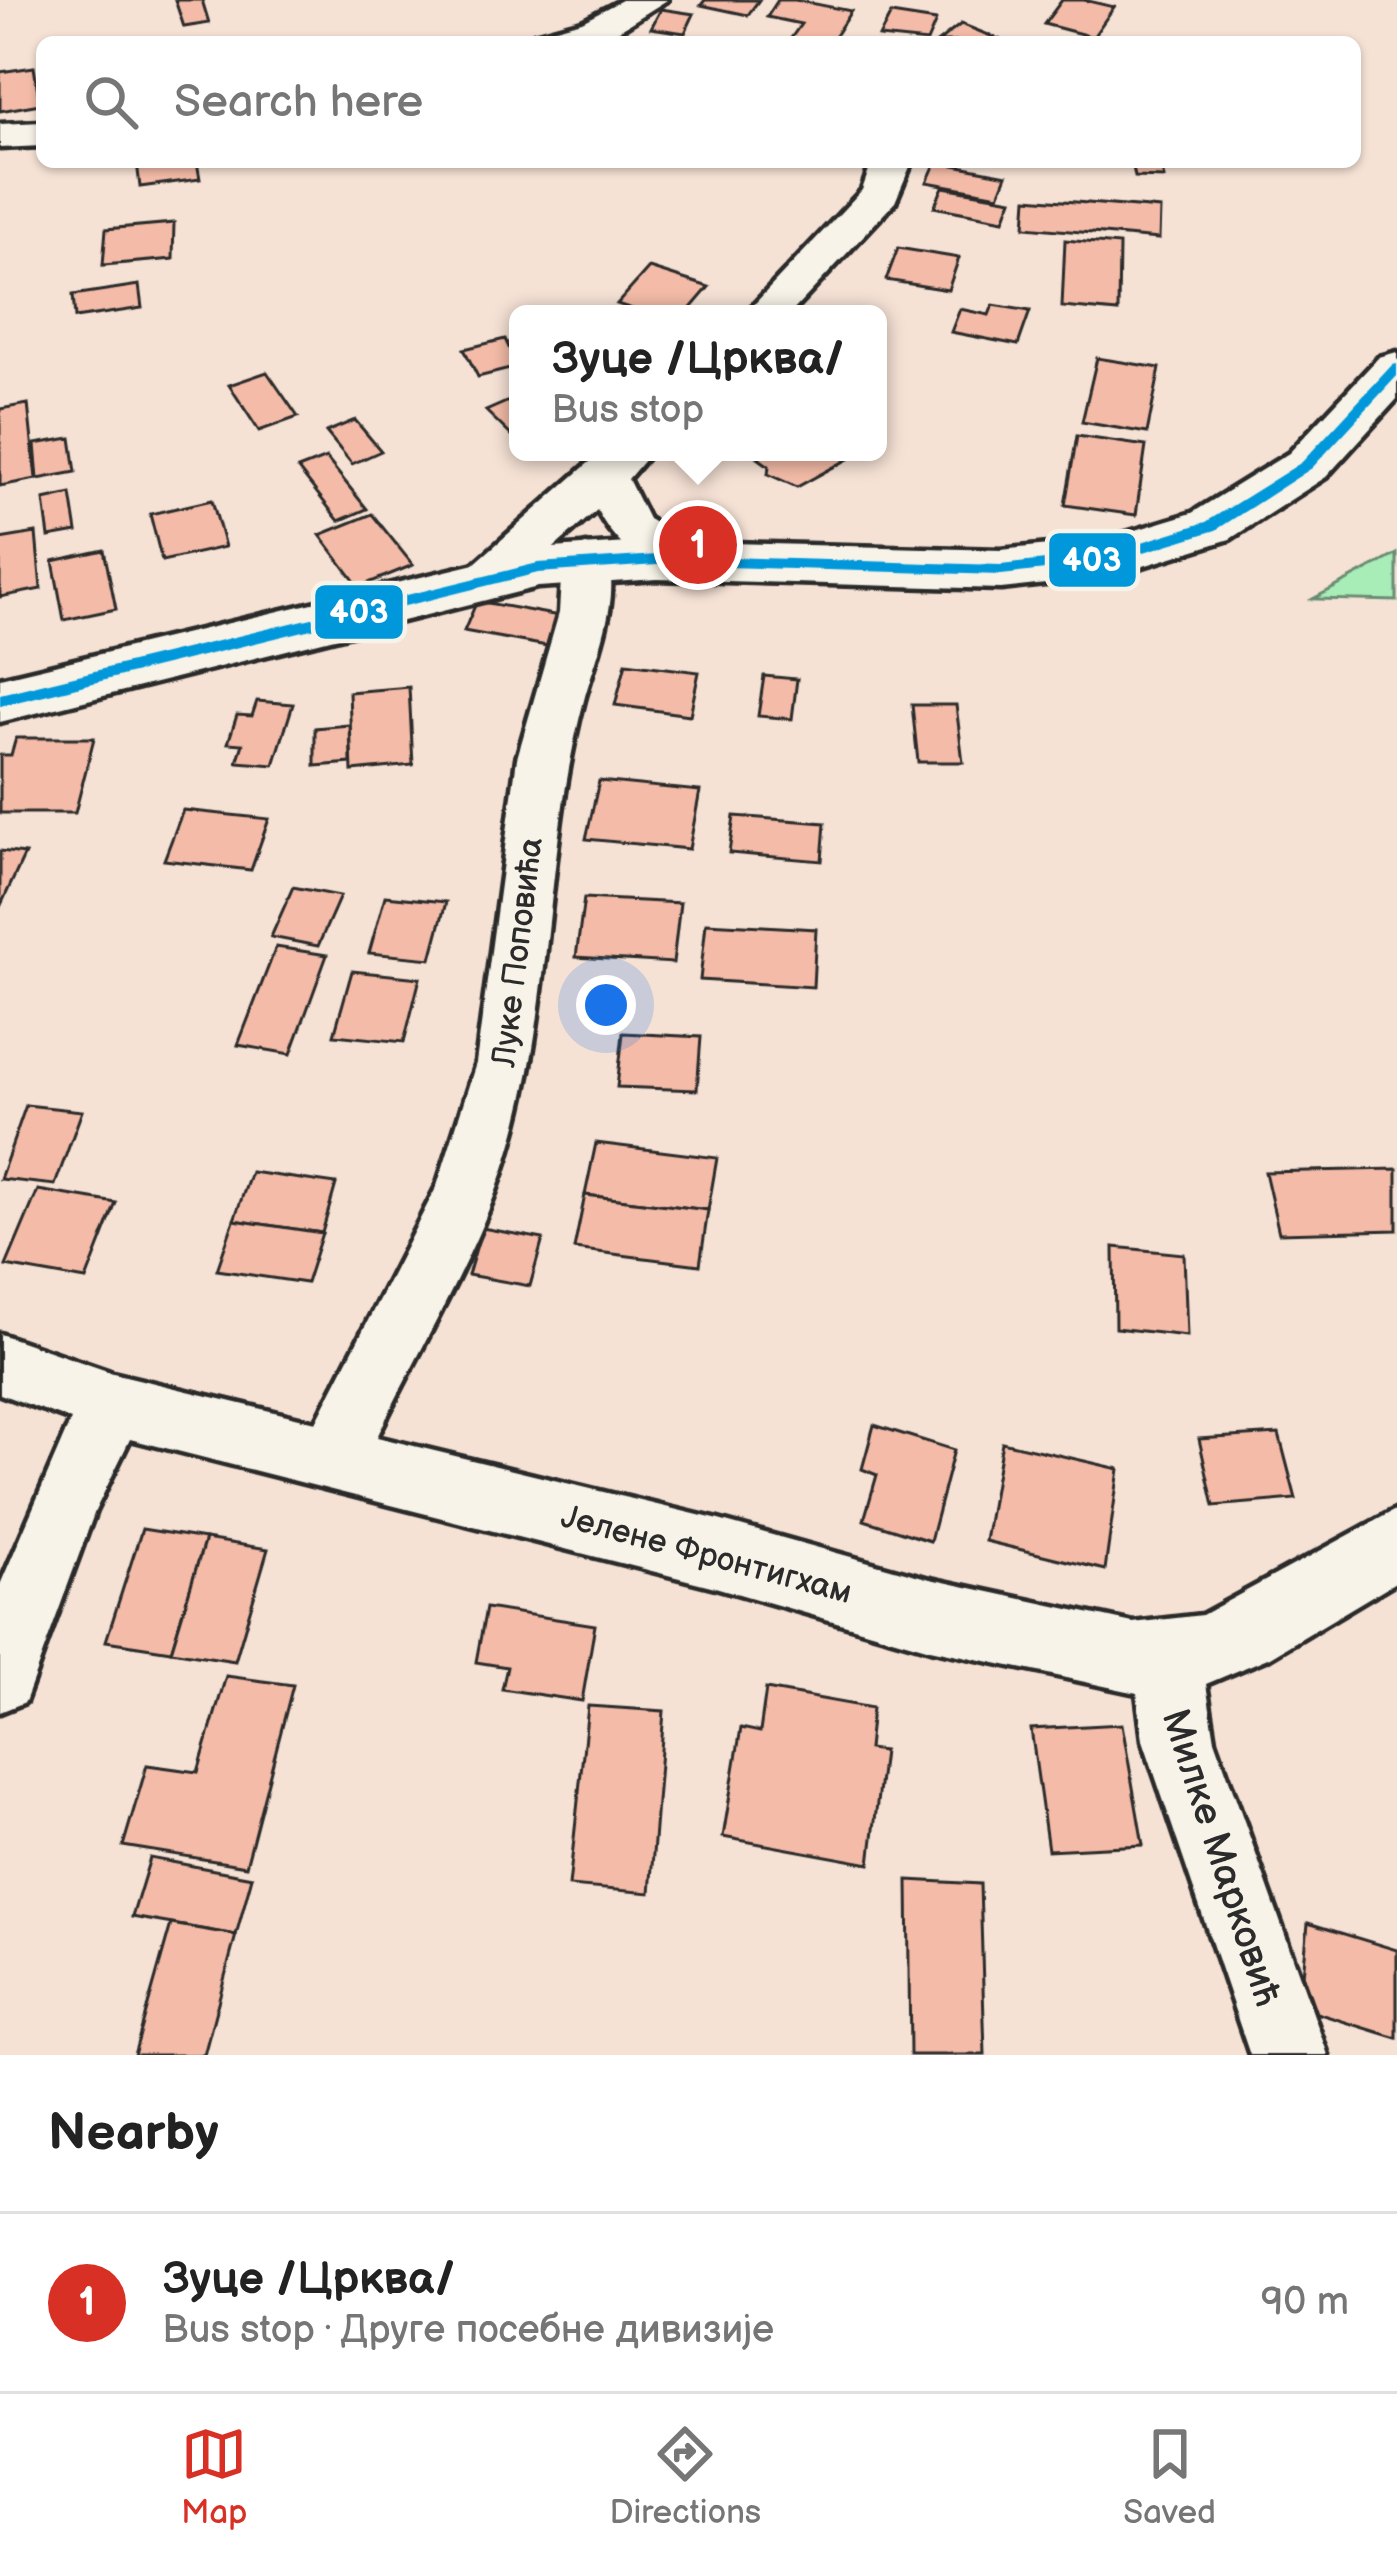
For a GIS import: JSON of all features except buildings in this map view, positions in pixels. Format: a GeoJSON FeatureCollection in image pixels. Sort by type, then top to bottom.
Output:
{"type":"FeatureCollection","features":[{"type":"Feature","properties":{"kind":"street"},"geometry":{"type":"LineString","coordinates":[[570,36],[632,19]]}},
{"type":"Feature","properties":{"kind":"street"},"geometry":{"type":"LineString","coordinates":[[0,136],[36,134]]}},
{"type":"Feature","properties":{"kind":"street"},"geometry":{"type":"LineString","coordinates":[[775,305],[881,194],[890,168]]}},
{"type":"Feature","properties":{"kind":"street"},"geometry":{"type":"LineString","coordinates":[[0,700],[490,577],[586,562],[952,571],[1074,563],[1165,547],[1265,500],[1346,429],[1397,368]]}},
{"type":"Feature","properties":{"kind":"street"},"geometry":{"type":"LineString","coordinates":[[490,577],[616,464],[630,529],[682,561]]}},
{"type":"Feature","properties":{"kind":"street","name":"Луке Поповића"},"geometry":{"type":"LineString","coordinates":[[333,1456],[466,1190],[505,1063],[543,758],[583,613],[586,562]]}},
{"type":"Feature","properties":{"kind":"street","name":"Јелене Фронтигхам"},"geometry":{"type":"LineString","coordinates":[[0,1364],[112,1404],[333,1456],[930,1614],[1133,1658],[1204,1650],[1245,1632],[1397,1543]]}},
{"type":"Feature","properties":{"kind":"street"},"geometry":{"type":"LineString","coordinates":[[0,1677],[66,1500],[112,1404]]}},
{"type":"Feature","properties":{"kind":"street","name":"Милке Марковић"},"geometry":{"type":"LineString","coordinates":[[1167,1657],[1179,1741],[1289,2055]]}},
{"type":"Feature","properties":{"kind":"green space"},"geometry":{"type":"Polygon","coordinates":[[[1397,554],[1397,601],[1313,599],[1397,554]]]}},
{"type":"Feature","properties":{"kind":"transit line","name":"403"},"geometry":{"type":"LineString","coordinates":[[0,700],[538,568],[657,560],[1001,570],[1108,558],[1211,526],[1307,465],[1397,368]]}},
{"type":"Feature","properties":{"kind":"place","name":"Зуце /Црква/"},"geometry":{"type":"Point","coordinates":[698,545]}}]}
